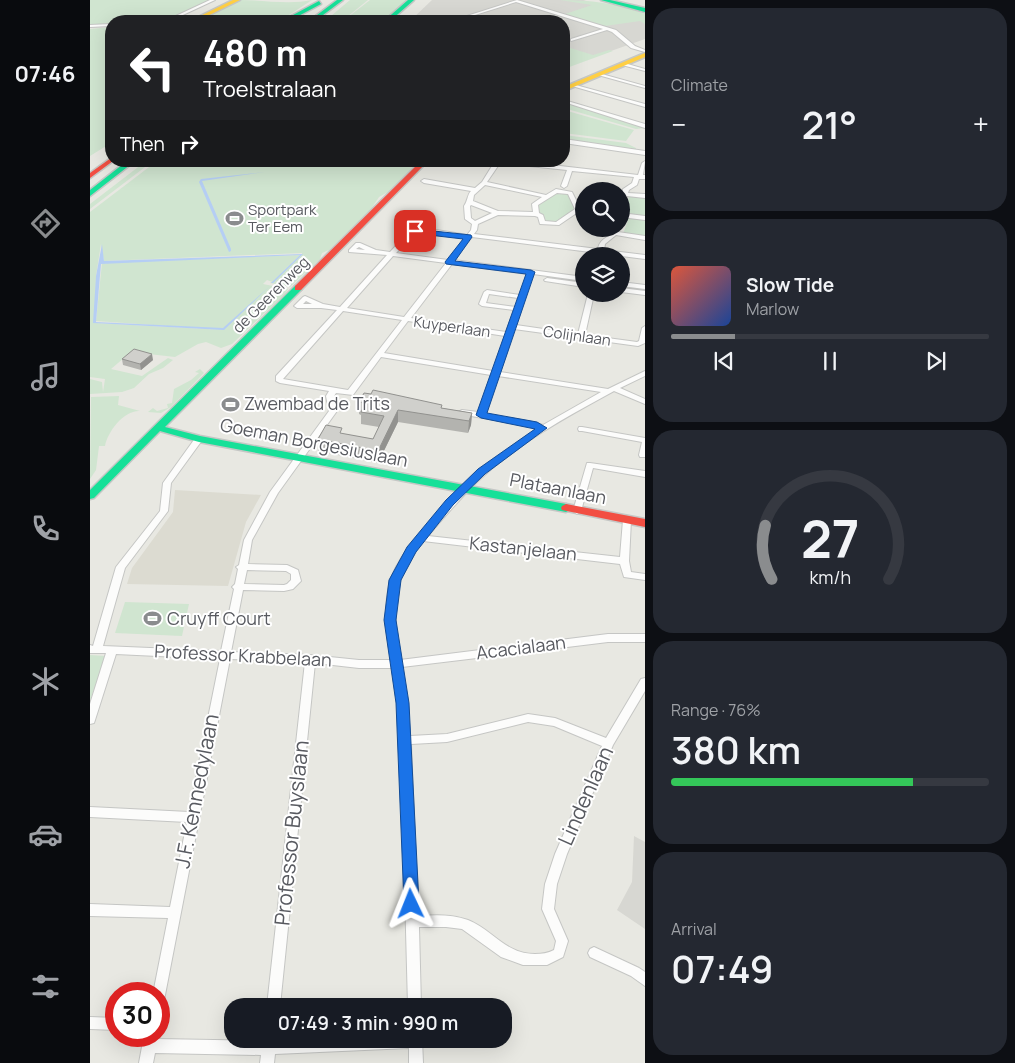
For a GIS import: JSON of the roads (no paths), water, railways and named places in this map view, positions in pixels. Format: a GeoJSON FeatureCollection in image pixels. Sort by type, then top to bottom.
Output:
{"type":"FeatureCollection","features":[{"type":"Feature","properties":{"kind":"main road"},"geometry":{"type":"LineString","coordinates":[[197,15],[227,0]]}},
{"type":"Feature","properties":{"kind":"main road"},"geometry":{"type":"LineString","coordinates":[[203,15],[237,0]]}},
{"type":"Feature","properties":{"kind":"main road"},"geometry":{"type":"LineString","coordinates":[[394,15],[410,0]]}},
{"type":"Feature","properties":{"kind":"main road"},"geometry":{"type":"LineString","coordinates":[[399,15],[415,0]]}},
{"type":"Feature","properties":{"kind":"main road"},"geometry":{"type":"LineString","coordinates":[[604,0],[645,10]]}},
{"type":"Feature","properties":{"kind":"main road"},"geometry":{"type":"LineString","coordinates":[[627,5],[641,0]]}},
{"type":"Feature","properties":{"kind":"main road"},"geometry":{"type":"LineString","coordinates":[[296,15],[321,2]]}},
{"type":"Feature","properties":{"kind":"main road"},"geometry":{"type":"LineString","coordinates":[[303,15],[321,2]]}},
{"type":"Feature","properties":{"kind":"main road"},"geometry":{"type":"LineString","coordinates":[[320,15],[338,2]]}},
{"type":"Feature","properties":{"kind":"main road"},"geometry":{"type":"LineString","coordinates":[[326,15],[338,2]]}},
{"type":"Feature","properties":{"kind":"main road"},"geometry":{"type":"LineString","coordinates":[[570,87],[645,53]]}},
{"type":"Feature","properties":{"kind":"main road"},"geometry":{"type":"LineString","coordinates":[[90,176],[105,165]]}},
{"type":"Feature","properties":{"kind":"main road"},"geometry":{"type":"LineString","coordinates":[[90,194],[124,167]]}},
{"type":"Feature","properties":{"kind":"main road","name":"de Geerenweg"},"geometry":{"type":"LineString","coordinates":[[90,496],[419,167]]}},
{"type":"Feature","properties":{"kind":"main road","name":"Goeman Borgesiuslaan"},"geometry":{"type":"LineString","coordinates":[[159,428],[199,439],[464,488]]}},
{"type":"Feature","properties":{"kind":"main road","name":"Plataanlaan"},"geometry":{"type":"LineString","coordinates":[[464,488],[645,523]]}},
{"type":"Feature","properties":{"kind":"street"},"geometry":{"type":"LineString","coordinates":[[182,15],[213,0]]}},
{"type":"Feature","properties":{"kind":"street"},"geometry":{"type":"LineString","coordinates":[[472,15],[516,1],[562,15]]}},
{"type":"Feature","properties":{"kind":"street"},"geometry":{"type":"LineString","coordinates":[[570,17],[618,33],[633,47],[645,53]]}},
{"type":"Feature","properties":{"kind":"street"},"geometry":{"type":"LineString","coordinates":[[90,26],[105,25]]}},
{"type":"Feature","properties":{"kind":"street"},"geometry":{"type":"LineString","coordinates":[[573,40],[608,29]]}},
{"type":"Feature","properties":{"kind":"street"},"geometry":{"type":"LineString","coordinates":[[624,64],[645,70]]}},
{"type":"Feature","properties":{"kind":"street"},"geometry":{"type":"LineString","coordinates":[[600,74],[645,87]]}},
{"type":"Feature","properties":{"kind":"street"},"geometry":{"type":"LineString","coordinates":[[570,87],[645,106]]}},
{"type":"Feature","properties":{"kind":"street"},"geometry":{"type":"LineString","coordinates":[[570,103],[645,126]]}},
{"type":"Feature","properties":{"kind":"street"},"geometry":{"type":"LineString","coordinates":[[570,142],[645,153]]}},
{"type":"Feature","properties":{"kind":"street"},"geometry":{"type":"LineString","coordinates":[[630,187],[641,177],[645,163]]}},
{"type":"Feature","properties":{"kind":"street"},"geometry":{"type":"LineString","coordinates":[[475,223],[468,219],[467,206],[470,202],[471,194],[477,185],[494,167]]}},
{"type":"Feature","properties":{"kind":"street"},"geometry":{"type":"LineString","coordinates":[[552,167],[641,177]]}},
{"type":"Feature","properties":{"kind":"street"},"geometry":{"type":"LineString","coordinates":[[536,214],[535,204],[544,196],[563,188],[570,169]]}},
{"type":"Feature","properties":{"kind":"street"},"geometry":{"type":"LineString","coordinates":[[424,181],[477,185],[544,196]]}},
{"type":"Feature","properties":{"kind":"street"},"geometry":{"type":"LineString","coordinates":[[563,188],[570,193],[575,201]]}},
{"type":"Feature","properties":{"kind":"street"},"geometry":{"type":"LineString","coordinates":[[630,194],[645,196]]}},
{"type":"Feature","properties":{"kind":"street"},"geometry":{"type":"LineString","coordinates":[[470,202],[497,213],[536,214],[541,216],[542,223],[557,224],[575,214]]}},
{"type":"Feature","properties":{"kind":"street"},"geometry":{"type":"LineString","coordinates":[[350,394],[469,236],[475,223],[497,213]]}},
{"type":"Feature","properties":{"kind":"street"},"geometry":{"type":"LineString","coordinates":[[630,216],[645,218]]}},
{"type":"Feature","properties":{"kind":"street"},"geometry":{"type":"LineString","coordinates":[[359,395],[280,382],[279,378],[412,232],[418,230],[575,248]]}},
{"type":"Feature","properties":{"kind":"street"},"geometry":{"type":"LineString","coordinates":[[630,234],[645,238]]}},
{"type":"Feature","properties":{"kind":"street"},"geometry":{"type":"LineString","coordinates":[[602,247],[602,243],[609,237]]}},
{"type":"Feature","properties":{"kind":"street"},"geometry":{"type":"LineString","coordinates":[[375,252],[449,262],[575,283]]}},
{"type":"Feature","properties":{"kind":"street"},"geometry":{"type":"LineString","coordinates":[[630,255],[645,257]]}},
{"type":"Feature","properties":{"kind":"street"},"geometry":{"type":"LineString","coordinates":[[530,275],[575,278]]}},
{"type":"Feature","properties":{"kind":"street"},"geometry":{"type":"LineString","coordinates":[[481,415],[530,275]]}},
{"type":"Feature","properties":{"kind":"street"},"geometry":{"type":"LineString","coordinates":[[630,285],[645,287]]}},
{"type":"Feature","properties":{"kind":"street"},"geometry":{"type":"LineString","coordinates":[[630,291],[645,293]]}},
{"type":"Feature","properties":{"kind":"street"},"geometry":{"type":"LineString","coordinates":[[518,309],[482,304],[487,292],[523,297]]}},
{"type":"Feature","properties":{"kind":"street"},"geometry":{"type":"LineString","coordinates":[[581,336],[590,302]]}},
{"type":"Feature","properties":{"kind":"street","name":"Kuyperlaan"},"geometry":{"type":"LineString","coordinates":[[321,306],[340,312],[508,337]]}},
{"type":"Feature","properties":{"kind":"street","name":"Colijnlaan"},"geometry":{"type":"LineString","coordinates":[[512,327],[638,344],[642,342],[645,328]]}},
{"type":"Feature","properties":{"kind":"street"},"geometry":{"type":"LineString","coordinates":[[380,355],[611,390],[645,402]]}},
{"type":"Feature","properties":{"kind":"street"},"geometry":{"type":"LineString","coordinates":[[414,998],[403,703],[391,639],[390,603],[395,580],[421,538],[450,503],[481,471],[542,428],[645,373]]}},
{"type":"Feature","properties":{"kind":"street","name":"J.F. Kennedylaan"},"geometry":{"type":"LineString","coordinates":[[161,982],[237,587],[248,540],[259,516],[333,411],[330,396],[334,390]]}},
{"type":"Feature","properties":{"kind":"street"},"geometry":{"type":"LineString","coordinates":[[456,411],[533,424],[542,428]]}},
{"type":"Feature","properties":{"kind":"street"},"geometry":{"type":"LineString","coordinates":[[582,429],[645,441],[643,455],[645,455]]}},
{"type":"Feature","properties":{"kind":"street"},"geometry":{"type":"LineString","coordinates":[[94,649],[121,567],[164,511],[167,483],[199,439]]}},
{"type":"Feature","properties":{"kind":"street"},"geometry":{"type":"LineString","coordinates":[[577,511],[590,465],[645,474]]}},
{"type":"Feature","properties":{"kind":"street"},"geometry":{"type":"LineString","coordinates":[[627,520],[624,561],[627,575],[645,577]]}},
{"type":"Feature","properties":{"kind":"street","name":"Kastanjelaan"},"geometry":{"type":"LineString","coordinates":[[421,538],[624,561]]}},
{"type":"Feature","properties":{"kind":"street"},"geometry":{"type":"LineString","coordinates":[[237,587],[284,588],[290,587],[296,581],[295,572],[287,568],[241,567]]}},
{"type":"Feature","properties":{"kind":"street","name":"Acacialaan"},"geometry":{"type":"LineString","coordinates":[[396,664],[599,639],[645,638]]}},
{"type":"Feature","properties":{"kind":"street","name":"Professor Krabbelaan"},"geometry":{"type":"LineString","coordinates":[[94,649],[350,661],[359,664],[396,664]]}},
{"type":"Feature","properties":{"kind":"street"},"geometry":{"type":"LineString","coordinates":[[90,720],[112,650]]}},
{"type":"Feature","properties":{"kind":"street","name":"Professor Buyslaan"},"geometry":{"type":"LineString","coordinates":[[274,998],[310,659]]}},
{"type":"Feature","properties":{"kind":"street","name":"Lindenlaan"},"geometry":{"type":"LineString","coordinates":[[412,922],[448,921],[466,925],[518,960],[537,960],[554,957],[562,948],[560,935],[551,917],[548,900],[551,884],[561,854],[608,744],[645,682]]}},
{"type":"Feature","properties":{"kind":"street"},"geometry":{"type":"LineString","coordinates":[[405,740],[447,738],[528,718],[554,722],[608,744]]}},
{"type":"Feature","properties":{"kind":"street"},"geometry":{"type":"LineString","coordinates":[[90,812],[192,817]]}},
{"type":"Feature","properties":{"kind":"street"},"geometry":{"type":"LineString","coordinates":[[90,910],[174,913]]}},
{"type":"Feature","properties":{"kind":"street"},"geometry":{"type":"LineString","coordinates":[[594,953],[634,972],[645,980]]}},
{"type":"Feature","properties":{"kind":"street"},"geometry":{"type":"LineString","coordinates":[[90,1023],[105,1024]]}},
{"type":"Feature","properties":{"kind":"street"},"geometry":{"type":"LineString","coordinates":[[170,1041],[224,1042]]}},
{"type":"Feature","properties":{"kind":"street"},"geometry":{"type":"LineString","coordinates":[[146,1063],[149,1047]]}},
{"type":"Feature","properties":{"kind":"street"},"geometry":{"type":"LineString","coordinates":[[267,1063],[268,1048]]}},
{"type":"Feature","properties":{"kind":"street"},"geometry":{"type":"LineString","coordinates":[[415,1048],[416,1063]]}},
{"type":"Feature","properties":{"kind":"water"},"geometry":{"type":"Polygon","coordinates":[[[265,172],[202,181],[231,249],[229,252],[199,182],[201,179],[265,172]]]}},
{"type":"Feature","properties":{"kind":"water"},"geometry":{"type":"Polygon","coordinates":[[[102,244],[104,261],[303,254],[273,283],[271,283],[300,255],[101,264],[96,322],[223,328],[270,286],[224,330],[93,323],[96,276],[102,244]]]}},
{"type":"Feature","properties":{"kind":"place","name":"Sportpark Ter Eem"},"geometry":{"type":"Point","coordinates":[234,219]}},
{"type":"Feature","properties":{"kind":"place","name":"Zwembad de Trits"},"geometry":{"type":"Point","coordinates":[230,404]}},
{"type":"Feature","properties":{"kind":"place","name":"Cruyff Court"},"geometry":{"type":"Point","coordinates":[153,619]}}]}
